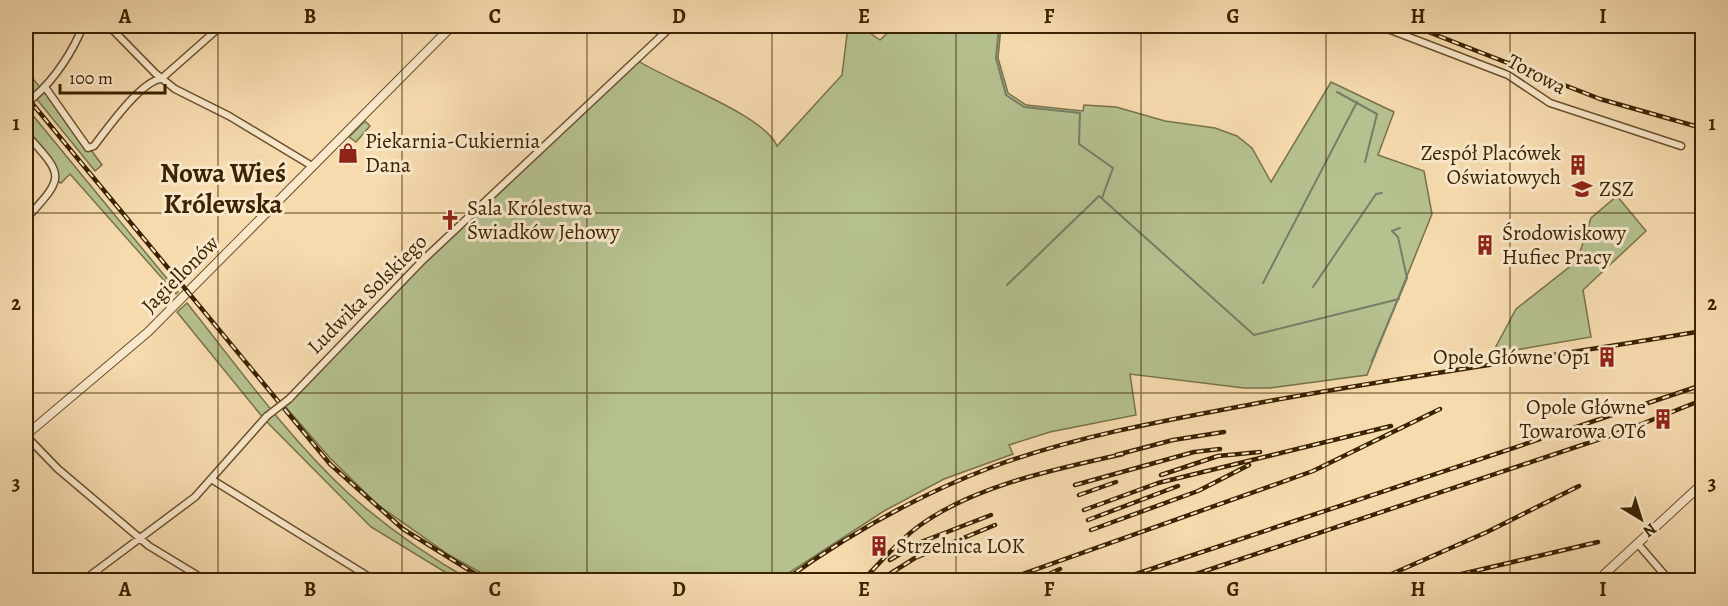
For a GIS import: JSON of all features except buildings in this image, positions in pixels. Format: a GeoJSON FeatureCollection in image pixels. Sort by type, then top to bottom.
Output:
{"type":"FeatureCollection","features":[{"type":"Feature","properties":{"kind":"street"},"geometry":{"type":"LineString","coordinates":[[26,104],[45,87],[70,52],[83,26]]}},
{"type":"Feature","properties":{"kind":"street"},"geometry":{"type":"LineString","coordinates":[[109,26],[161,79],[312,166]]}},
{"type":"Feature","properties":{"kind":"street"},"geometry":{"type":"LineString","coordinates":[[45,87],[88,148],[94,146],[153,80],[161,79],[221,26]]}},
{"type":"Feature","properties":{"kind":"street","name":"Jagiellonów"},"geometry":{"type":"LineString","coordinates":[[26,436],[148,332],[452,26]]}},
{"type":"Feature","properties":{"kind":"street","name":"Ludwika Solskiego"},"geometry":{"type":"LineString","coordinates":[[84,580],[188,503],[267,416],[289,399],[423,260],[672,26]]}},
{"type":"Feature","properties":{"kind":"street","name":"Torowa"},"geometry":{"type":"LineString","coordinates":[[1380,26],[1508,75],[1550,103],[1681,146]]}},
{"type":"Feature","properties":{"kind":"street"},"geometry":{"type":"LineString","coordinates":[[26,134],[53,164],[57,179],[53,188],[26,219]]}},
{"type":"Feature","properties":{"kind":"street"},"geometry":{"type":"LineString","coordinates":[[26,436],[58,468],[141,539],[205,580]]}},
{"type":"Feature","properties":{"kind":"street"},"geometry":{"type":"LineString","coordinates":[[212,479],[374,580]]}},
{"type":"Feature","properties":{"kind":"street"},"geometry":{"type":"LineString","coordinates":[[1599,580],[1702,484]]}},
{"type":"Feature","properties":{"kind":"street"},"geometry":{"type":"LineString","coordinates":[[1638,544],[1669,580]]}},
{"type":"Feature","properties":{"kind":"street"},"geometry":{"type":"LineString","coordinates":[[96,572],[109,580]]}},
{"type":"Feature","properties":{"kind":"green space"},"geometry":{"type":"Polygon","coordinates":[[[848,26],[860,26],[880,40],[895,26],[1001,26],[998,58],[1008,93],[1026,105],[1083,111],[1084,105],[1116,107],[1165,121],[1215,128],[1237,136],[1252,148],[1271,182],[1331,82],[1394,112],[1378,155],[1424,171],[1432,214],[1367,375],[1270,388],[1244,388],[1130,374],[1136,415],[1050,432],[1009,445],[1013,454],[944,479],[884,511],[778,580],[494,580],[449,555],[378,505],[330,458],[284,405],[295,397],[299,389],[423,260],[635,59],[735,110],[769,134],[777,146],[842,75],[848,26]]]}},
{"type":"Feature","properties":{"kind":"green space"},"geometry":{"type":"Polygon","coordinates":[[[26,70],[42,90],[45,87],[102,165],[95,171],[26,86],[26,70]]]}},
{"type":"Feature","properties":{"kind":"green space"},"geometry":{"type":"Polygon","coordinates":[[[26,107],[178,292],[176,294],[70,174],[61,183],[56,181],[57,174],[26,134],[26,107]]]}},
{"type":"Feature","properties":{"kind":"green space"},"geometry":{"type":"Polygon","coordinates":[[[365,121],[370,126],[356,142],[349,137],[365,121]]]}},
{"type":"Feature","properties":{"kind":"green space"},"geometry":{"type":"Polygon","coordinates":[[[1617,196],[1646,231],[1583,290],[1591,337],[1492,354],[1516,309],[1577,261],[1591,218],[1617,196]]]}},
{"type":"Feature","properties":{"kind":"green space"},"geometry":{"type":"Polygon","coordinates":[[[187,303],[283,424],[347,492],[406,539],[470,580],[458,580],[371,527],[264,419],[177,312],[187,303]]]}},
{"type":"Feature","properties":{"kind":"waterway"},"geometry":{"type":"LineString","coordinates":[[999,26],[996,58],[1006,95],[1024,107],[1080,113],[1079,144],[1113,168],[1102,198]]}},
{"type":"Feature","properties":{"kind":"waterway"},"geometry":{"type":"LineString","coordinates":[[1337,92],[1377,114],[1365,162]]}},
{"type":"Feature","properties":{"kind":"waterway"},"geometry":{"type":"LineString","coordinates":[[1263,283],[1357,102]]}},
{"type":"Feature","properties":{"kind":"waterway"},"geometry":{"type":"LineString","coordinates":[[1313,287],[1376,194],[1382,193]]}},
{"type":"Feature","properties":{"kind":"waterway"},"geometry":{"type":"LineString","coordinates":[[1007,285],[1099,196],[1254,335],[1399,299]]}},
{"type":"Feature","properties":{"kind":"waterway"},"geometry":{"type":"LineString","coordinates":[[1372,361],[1407,278],[1398,237],[1392,231],[1400,228]]}},
{"type":"Feature","properties":{"kind":"railway"},"geometry":{"type":"LineString","coordinates":[[1413,26],[1600,99],[1702,128]]}},
{"type":"Feature","properties":{"kind":"railway"},"geometry":{"type":"LineString","coordinates":[[26,96],[330,464],[403,529],[485,580]]}},
{"type":"Feature","properties":{"kind":"railway"},"geometry":{"type":"LineString","coordinates":[[785,580],[859,531],[937,490],[992,467],[1058,446],[1161,422],[1319,392],[1702,331]]}},
{"type":"Feature","properties":{"kind":"railway"},"geometry":{"type":"LineString","coordinates":[[1118,580],[1702,385]]}},
{"type":"Feature","properties":{"kind":"railway"},"geometry":{"type":"LineString","coordinates":[[1178,580],[1624,431],[1702,400]]}},
{"type":"Feature","properties":{"kind":"railway"},"geometry":{"type":"LineString","coordinates":[[1006,580],[1313,471],[1440,409]]}},
{"type":"Feature","properties":{"kind":"railway"},"geometry":{"type":"LineString","coordinates":[[1084,510],[1158,483],[1391,426]]}},
{"type":"Feature","properties":{"kind":"railway"},"geometry":{"type":"LineString","coordinates":[[1116,455],[1173,440],[1224,432]]}},
{"type":"Feature","properties":{"kind":"railway"},"geometry":{"type":"LineString","coordinates":[[1075,485],[1194,452],[1220,449]]}},
{"type":"Feature","properties":{"kind":"railway"},"geometry":{"type":"LineString","coordinates":[[1161,475],[1218,456],[1260,452]]}},
{"type":"Feature","properties":{"kind":"railway"},"geometry":{"type":"LineString","coordinates":[[863,580],[911,532],[941,512],[965,500],[1017,480],[1123,454]]}},
{"type":"Feature","properties":{"kind":"railway"},"geometry":{"type":"LineString","coordinates":[[1091,530],[1198,491],[1249,465]]}},
{"type":"Feature","properties":{"kind":"railway"},"geometry":{"type":"LineString","coordinates":[[1079,495],[1116,482]]}},
{"type":"Feature","properties":{"kind":"railway"},"geometry":{"type":"LineString","coordinates":[[1088,520],[1178,486]]}},
{"type":"Feature","properties":{"kind":"railway"},"geometry":{"type":"LineString","coordinates":[[1378,580],[1487,532],[1579,486]]}},
{"type":"Feature","properties":{"kind":"railway"},"geometry":{"type":"LineString","coordinates":[[890,560],[921,542],[991,515]]}},
{"type":"Feature","properties":{"kind":"railway"},"geometry":{"type":"LineString","coordinates":[[880,580],[915,558],[995,525]]}},
{"type":"Feature","properties":{"kind":"railway"},"geometry":{"type":"LineString","coordinates":[[1436,580],[1598,542]]}},
{"type":"Feature","properties":{"kind":"railway"},"geometry":{"type":"LineString","coordinates":[[1036,580],[1060,569]]}},
{"type":"Feature","properties":{"kind":"place","name":"Piekarnia-Cukiernia Dana"},"geometry":{"type":"Point","coordinates":[348,153]}},
{"type":"Feature","properties":{"kind":"place","name":"Zespół Placówek Oświatowych"},"geometry":{"type":"Point","coordinates":[1578,165]}},
{"type":"Feature","properties":{"kind":"place","name":"ZSZ"},"geometry":{"type":"Point","coordinates":[1582,189]}},
{"type":"Feature","properties":{"kind":"place","name":"Sala Królestwa Świadków Jehowy"},"geometry":{"type":"Point","coordinates":[450,220]}},
{"type":"Feature","properties":{"kind":"place","name":"Środowiskowy Hufiec Pracy"},"geometry":{"type":"Point","coordinates":[1485,245]}},
{"type":"Feature","properties":{"kind":"place","name":"Opole Główne Op1"},"geometry":{"type":"Point","coordinates":[1607,357]}},
{"type":"Feature","properties":{"kind":"place","name":"Opole Główne Towarowa OT6"},"geometry":{"type":"Point","coordinates":[1663,419]}},
{"type":"Feature","properties":{"kind":"place","name":"Strzelnica LOK"},"geometry":{"type":"Point","coordinates":[879,546]}},
{"type":"Feature","properties":{"kind":"district","name":"Nowa Wieś Królewska"},"geometry":{"type":"Point","coordinates":[223,188]}}]}
